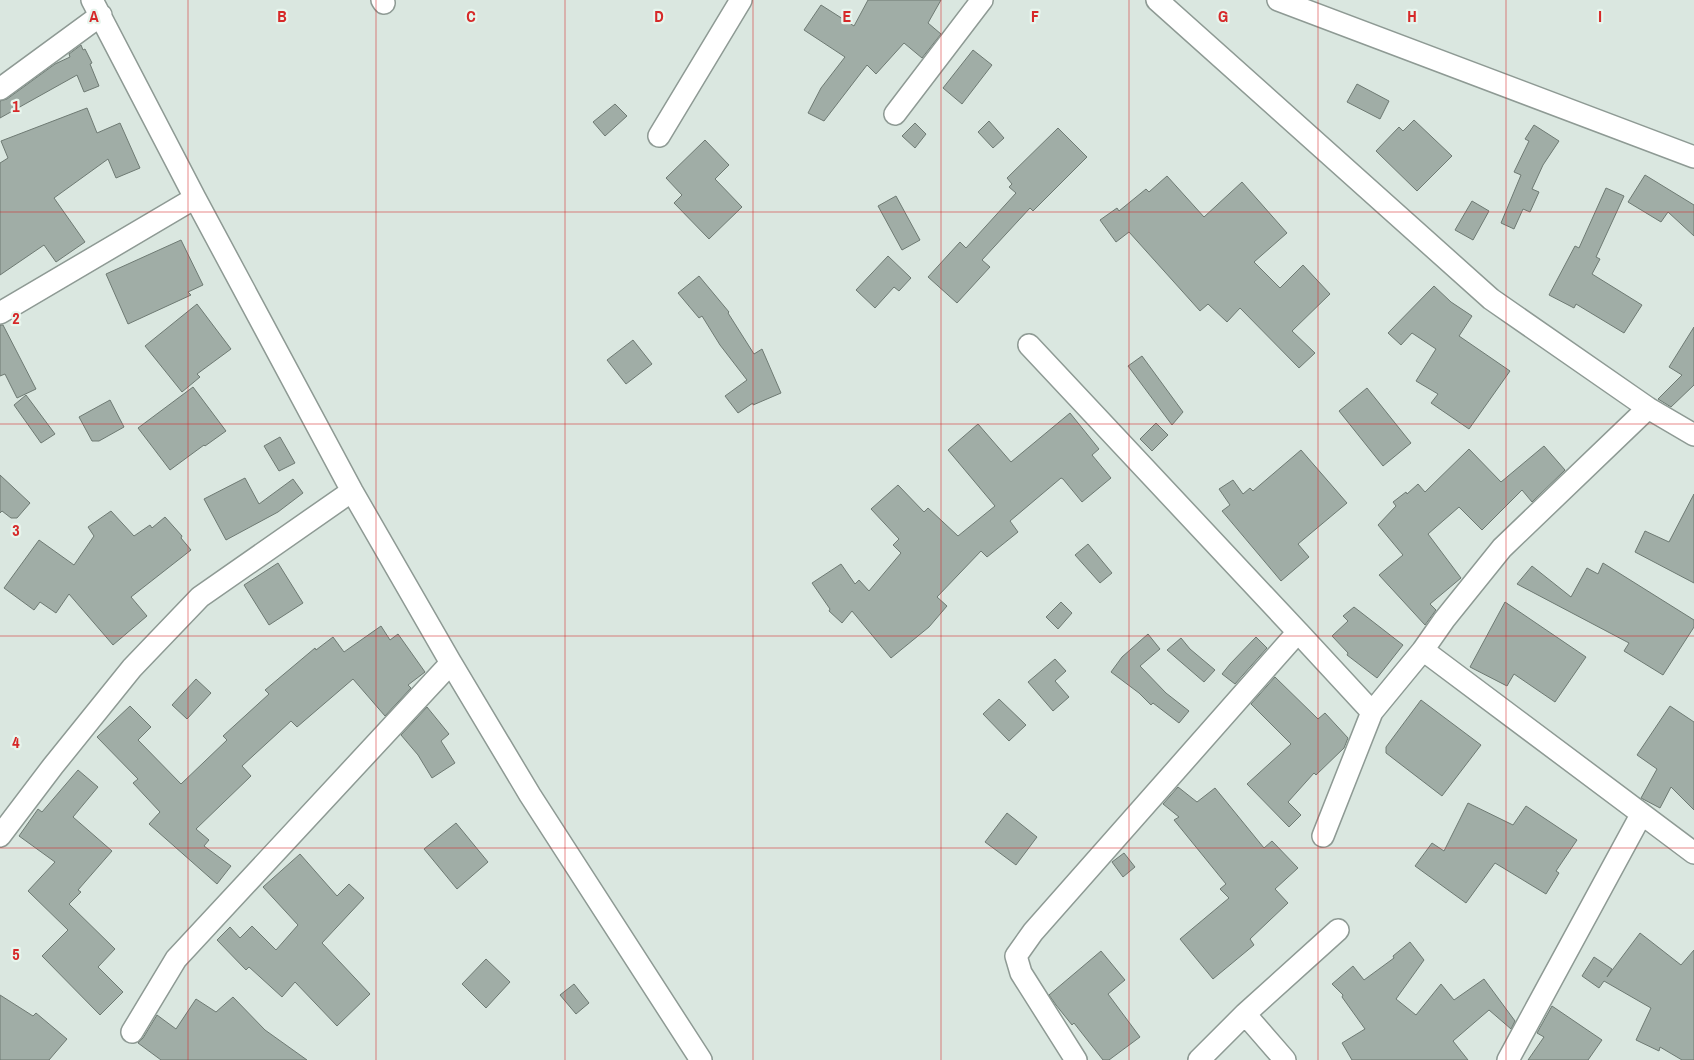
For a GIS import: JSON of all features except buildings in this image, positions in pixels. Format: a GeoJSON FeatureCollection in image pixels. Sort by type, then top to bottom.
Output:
{"type":"FeatureCollection","features":[{"type":"Feature","properties":{"kind":"street"},"geometry":{"type":"LineString","coordinates":[[659,136],[741,0]]}},
{"type":"Feature","properties":{"kind":"street"},"geometry":{"type":"LineString","coordinates":[[895,114],[982,0]]}},
{"type":"Feature","properties":{"kind":"street"},"geometry":{"type":"LineString","coordinates":[[1157,0],[1491,299],[1648,408],[1694,435]]}},
{"type":"Feature","properties":{"kind":"street"},"geometry":{"type":"LineString","coordinates":[[1278,0],[1694,157]]}},
{"type":"Feature","properties":{"kind":"street"},"geometry":{"type":"LineString","coordinates":[[0,89],[96,8],[194,198],[352,491],[530,795],[701,1060]]}},
{"type":"Feature","properties":{"kind":"street"},"geometry":{"type":"LineString","coordinates":[[0,313],[194,198]]}},
{"type":"Feature","properties":{"kind":"street"},"geometry":{"type":"LineString","coordinates":[[1029,345],[1372,712]]}},
{"type":"Feature","properties":{"kind":"street"},"geometry":{"type":"LineString","coordinates":[[1323,836],[1372,712],[1502,548],[1648,408]]}},
{"type":"Feature","properties":{"kind":"street"},"geometry":{"type":"LineString","coordinates":[[0,836],[52,766],[127,674],[200,598],[352,491]]}},
{"type":"Feature","properties":{"kind":"street"},"geometry":{"type":"LineString","coordinates":[[1076,1060],[1021,973],[1016,956],[1033,932],[1298,632]]}},
{"type":"Feature","properties":{"kind":"street"},"geometry":{"type":"LineString","coordinates":[[1422,650],[1694,853]]}},
{"type":"Feature","properties":{"kind":"street"},"geometry":{"type":"LineString","coordinates":[[132,1032],[176,959],[451,663]]}},
{"type":"Feature","properties":{"kind":"street"},"geometry":{"type":"LineString","coordinates":[[1508,1060],[1641,815]]}},
{"type":"Feature","properties":{"kind":"street"},"geometry":{"type":"LineString","coordinates":[[1199,1060],[1245,1014],[1338,930]]}},
{"type":"Feature","properties":{"kind":"street"},"geometry":{"type":"LineString","coordinates":[[1245,1014],[1284,1060]]}}]}
